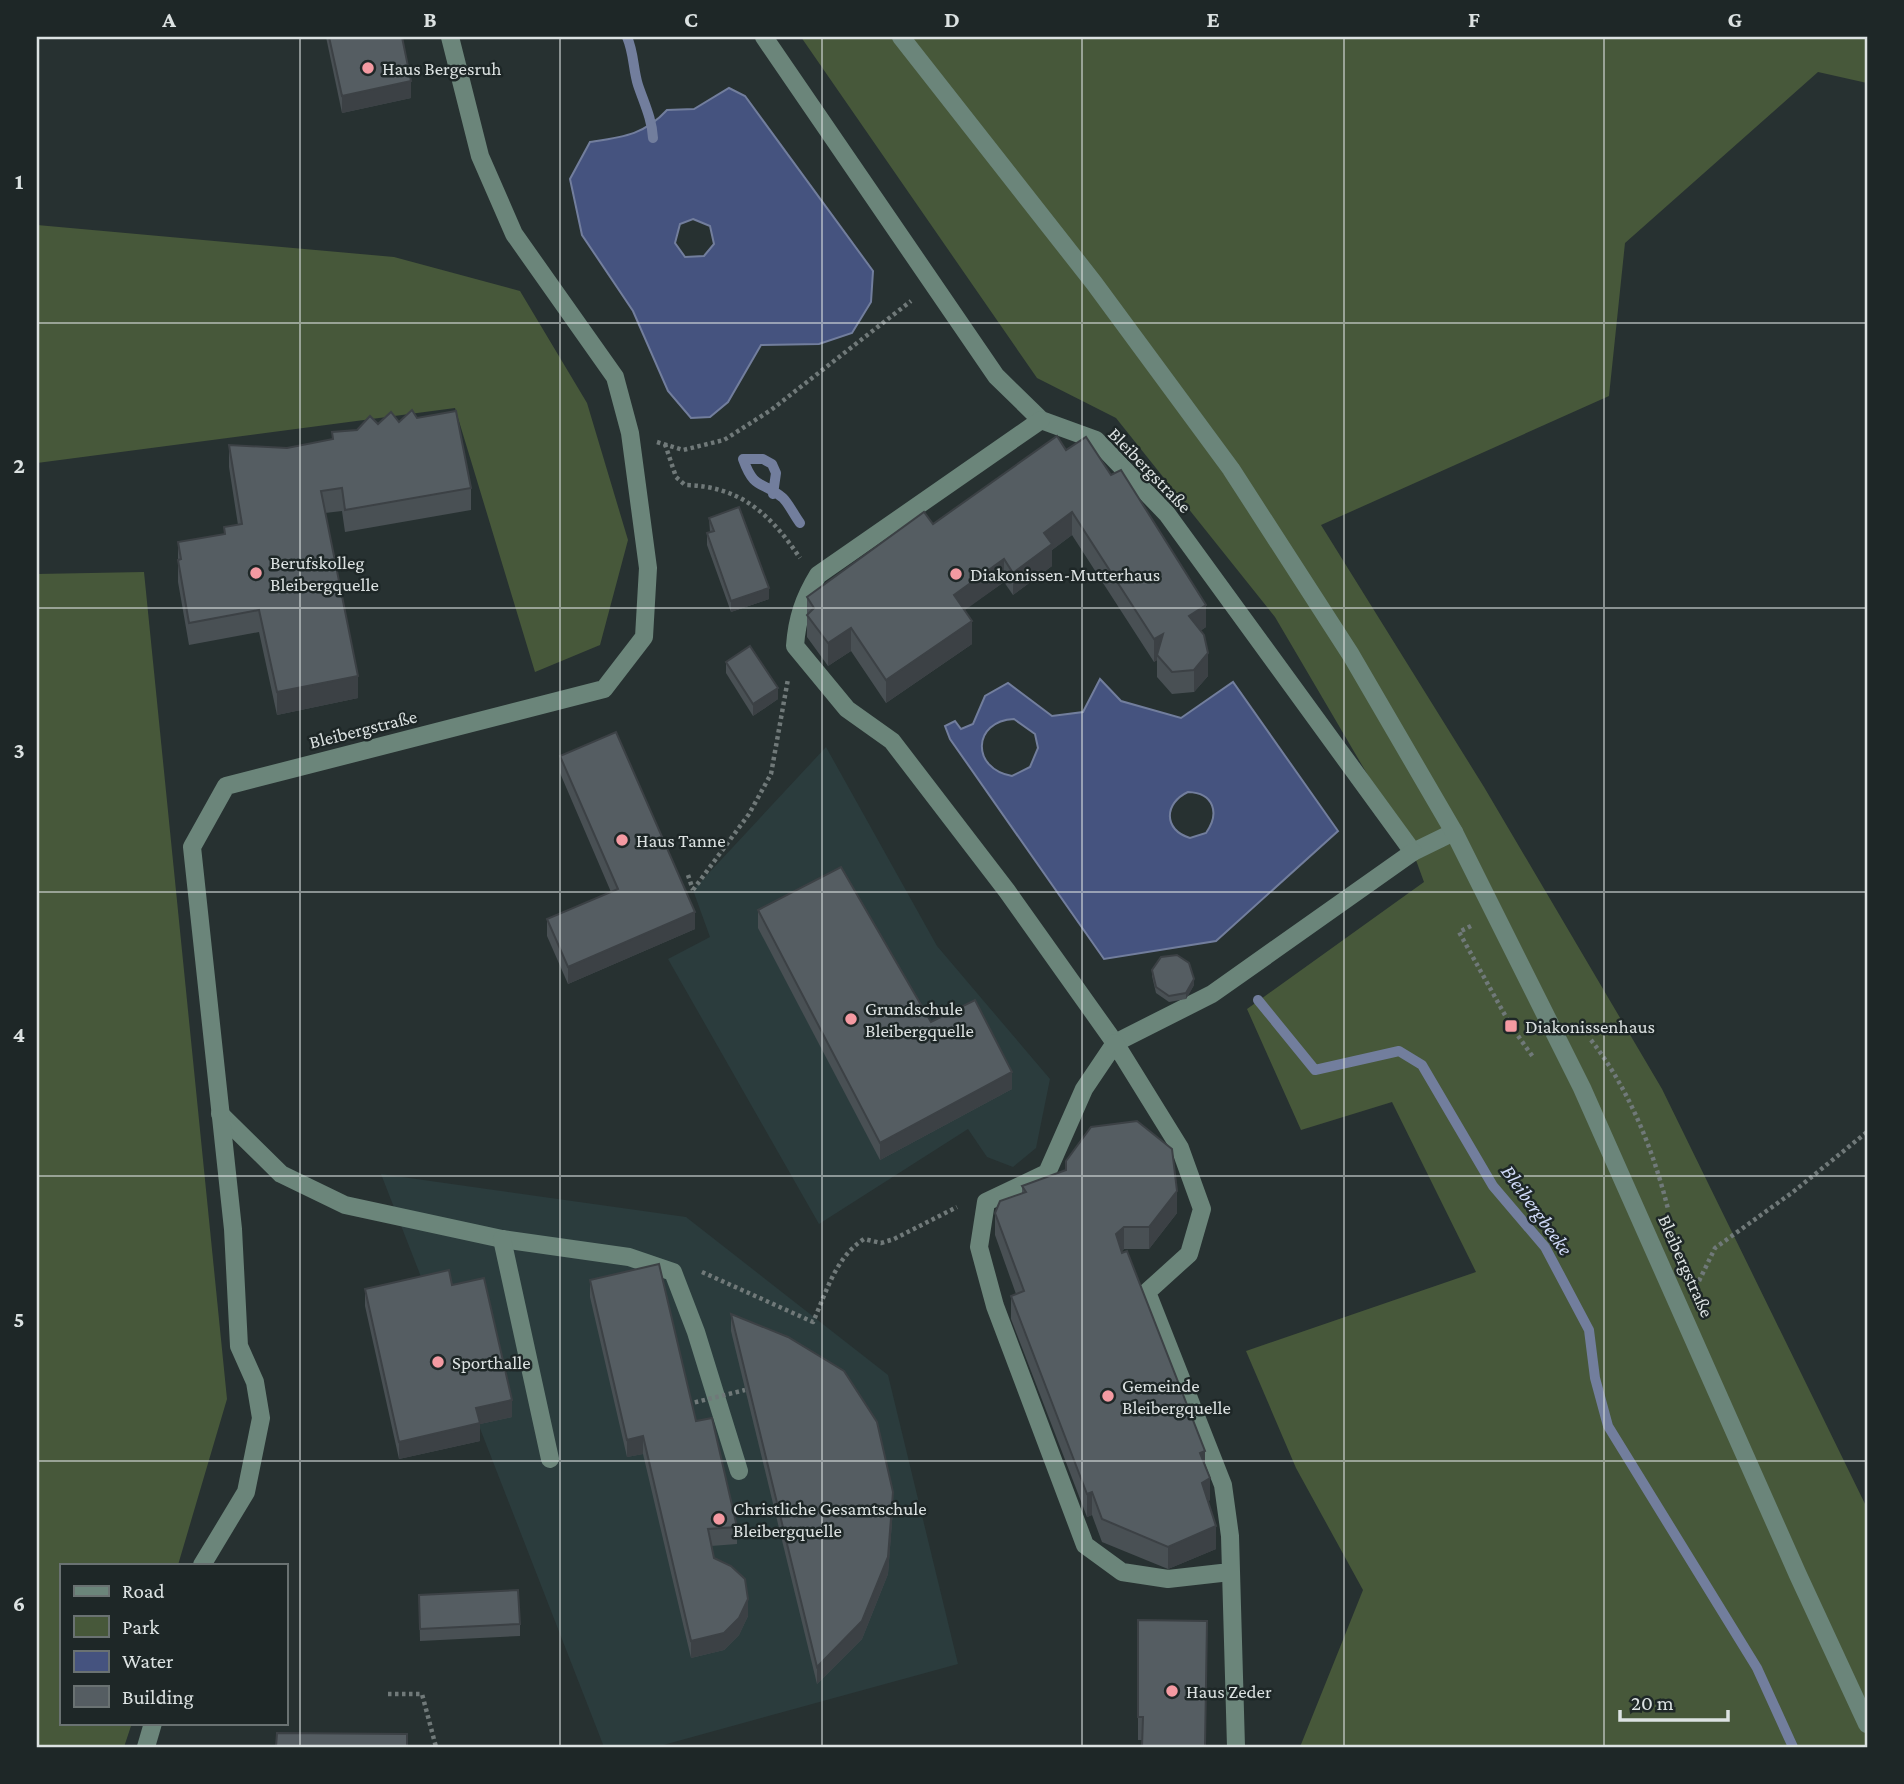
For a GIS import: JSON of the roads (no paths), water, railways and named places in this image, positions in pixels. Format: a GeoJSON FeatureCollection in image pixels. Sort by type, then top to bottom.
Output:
{"type":"FeatureCollection","features":[{"type":"Feature","properties":{"kind":"street","name":"Bleibergstraße"},"geometry":{"type":"LineString","coordinates":[[203,1564],[246,1492],[261,1418],[256,1382],[239,1346],[233,1230],[192,847],[226,786],[604,689],[644,637],[648,568],[630,433],[615,377],[514,234],[480,156],[450,37]]}},
{"type":"Feature","properties":{"kind":"street","name":"Bleibergstraße"},"geometry":{"type":"LineString","coordinates":[[764,37],[996,376],[1041,420],[1097,440],[1167,514],[1413,852]]}},
{"type":"Feature","properties":{"kind":"street","name":"Bleibergstraße"},"geometry":{"type":"LineString","coordinates":[[901,37],[1094,283],[1231,469],[1351,655],[1454,832],[1546,1011],[1867,1724]]}},
{"type":"Feature","properties":{"kind":"street"},"geometry":{"type":"LineString","coordinates":[[1041,420],[818,575],[805,597],[796,624],[795,646],[847,709],[892,741],[1007,891],[1115,1043],[1180,1148],[1202,1209],[1189,1254],[1147,1292],[1223,1485],[1230,1535],[1236,1747]]}},
{"type":"Feature","properties":{"kind":"street"},"geometry":{"type":"LineString","coordinates":[[1230,1572],[1168,1579],[1122,1572],[1085,1545],[995,1306],[979,1247],[986,1202],[1047,1173],[1084,1089],[1115,1043],[1212,994],[1413,852],[1454,832]]}},
{"type":"Feature","properties":{"kind":"street"},"geometry":{"type":"LineString","coordinates":[[219,1114],[281,1174],[345,1205],[502,1239],[629,1257],[673,1272],[696,1332],[739,1471]]}},
{"type":"Feature","properties":{"kind":"street"},"geometry":{"type":"LineString","coordinates":[[502,1239],[550,1459]]}},
{"type":"Feature","properties":{"kind":"street"},"geometry":{"type":"LineString","coordinates":[[146,1747],[153,1724]]}},
{"type":"Feature","properties":{"kind":"water"},"geometry":{"type":"Polygon","coordinates":[[[729,88],[745,96],[873,271],[871,302],[852,333],[819,344],[761,345],[728,402],[710,417],[691,418],[668,391],[633,311],[582,235],[570,179],[590,142],[641,130],[667,110],[694,109],[729,88]],[[693,219],[680,224],[675,243],[685,257],[704,256],[714,244],[710,226],[693,219]]]}},
{"type":"Feature","properties":{"kind":"water"},"geometry":{"type":"Polygon","coordinates":[[[1100,679],[1121,701],[1181,718],[1233,682],[1338,831],[1216,941],[1104,959],[950,739],[945,726],[955,721],[961,729],[973,724],[985,696],[1008,683],[1052,716],[1083,712],[1100,679]],[[1014,719],[1000,722],[990,728],[984,736],[982,746],[989,764],[999,772],[1012,776],[1030,767],[1038,748],[1035,734],[1014,719]],[[1188,792],[1174,803],[1170,816],[1175,829],[1190,838],[1206,833],[1213,812],[1212,805],[1204,796],[1188,792]]]}},
{"type":"Feature","properties":{"kind":"waterway"},"geometry":{"type":"LineString","coordinates":[[627,37],[653,138]]}},
{"type":"Feature","properties":{"kind":"waterway"},"geometry":{"type":"LineString","coordinates":[[773,494],[776,473],[772,464],[763,459],[743,459],[755,481],[770,489],[776,493],[783,498],[800,523]]}},
{"type":"Feature","properties":{"kind":"waterway","name":"Bleibergbeeke"},"geometry":{"type":"LineString","coordinates":[[1258,1000],[1315,1070],[1399,1051],[1422,1065],[1493,1186],[1545,1247],[1589,1330],[1595,1378],[1608,1426],[1757,1668],[1793,1747]]}},
{"type":"Feature","properties":{"kind":"place","name":"Haus Bergesruh"},"geometry":{"type":"Point","coordinates":[368,68]}},
{"type":"Feature","properties":{"kind":"place","name":"Berufskolleg Bleibergquelle"},"geometry":{"type":"Point","coordinates":[256,573]}},
{"type":"Feature","properties":{"kind":"place","name":"Diakonissen-Mutterhaus"},"geometry":{"type":"Point","coordinates":[956,574]}},
{"type":"Feature","properties":{"kind":"place","name":"Haus Tanne"},"geometry":{"type":"Point","coordinates":[622,840]}},
{"type":"Feature","properties":{"kind":"place","name":"Grundschule Bleibergquelle"},"geometry":{"type":"Point","coordinates":[851,1019]}},
{"type":"Feature","properties":{"kind":"place","name":"Diakonissenhaus"},"geometry":{"type":"Point","coordinates":[1511,1026]}},
{"type":"Feature","properties":{"kind":"place","name":"Sporthalle"},"geometry":{"type":"Point","coordinates":[438,1362]}},
{"type":"Feature","properties":{"kind":"place","name":"Gemeinde Bleibergquelle"},"geometry":{"type":"Point","coordinates":[1108,1396]}},
{"type":"Feature","properties":{"kind":"place","name":"Christliche Gesamtschule Bleibergquelle"},"geometry":{"type":"Point","coordinates":[719,1519]}},
{"type":"Feature","properties":{"kind":"place","name":"Haus Zeder"},"geometry":{"type":"Point","coordinates":[1172,1691]}}]}
